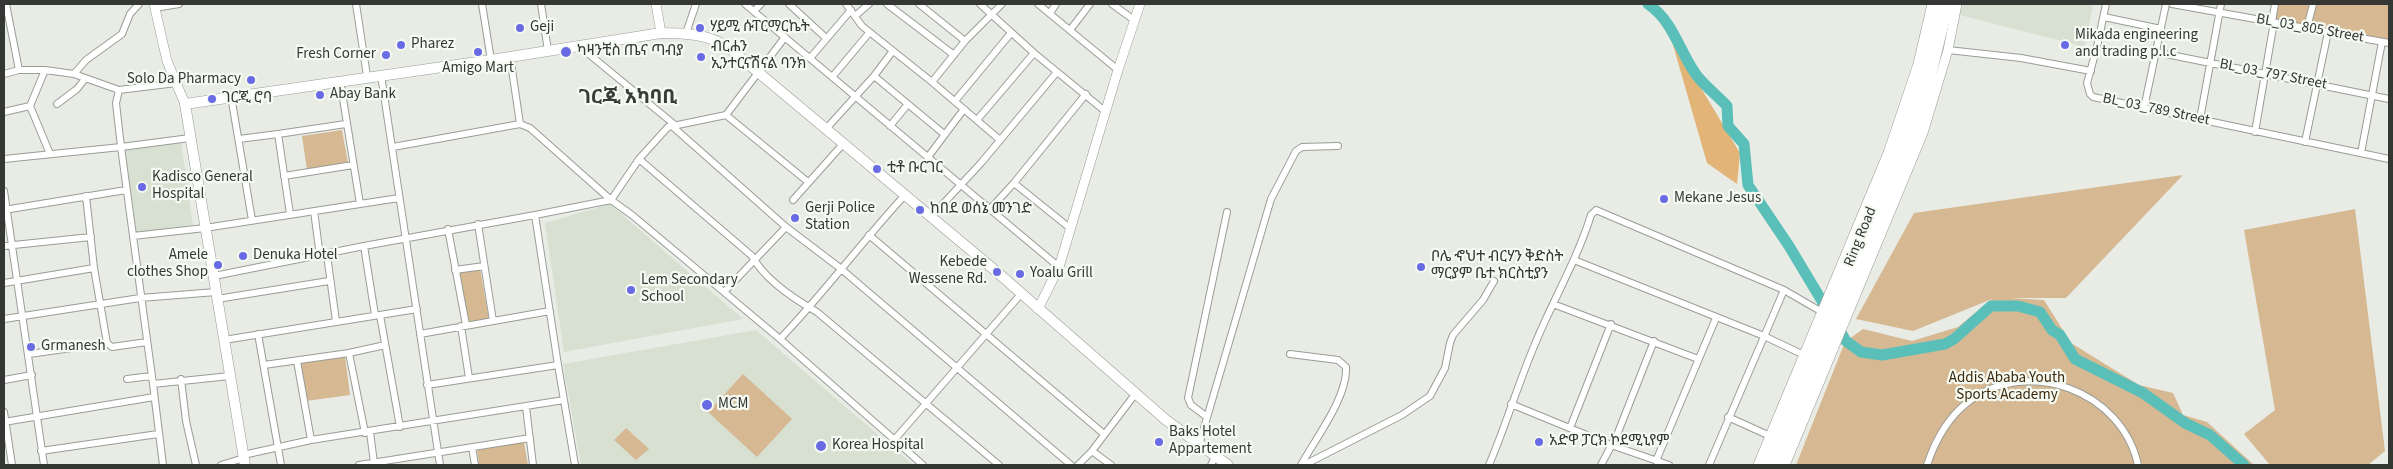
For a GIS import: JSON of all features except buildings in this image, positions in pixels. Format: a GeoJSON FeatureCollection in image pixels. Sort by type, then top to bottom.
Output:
{"type":"FeatureCollection","features":[{"type":"Feature","properties":{"kind":"highway","name":"Ring Road"},"geometry":{"type":"LineString","coordinates":[[1776,465],[1833,338],[1831,316],[1902,138],[1922,76],[1939,4]]}},
{"type":"Feature","properties":{"kind":"highway","name":"Ring Road"},"geometry":{"type":"LineString","coordinates":[[1767,465],[1831,316],[1909,146],[1924,101],[1948,4]]}},
{"type":"Feature","properties":{"kind":"main road"},"geometry":{"type":"LineString","coordinates":[[244,459],[185,104],[367,76],[491,60],[661,33],[686,33],[711,38],[721,43],[1199,445],[1213,461],[1228,465]]}},
{"type":"Feature","properties":{"kind":"street"},"geometry":{"type":"LineString","coordinates":[[6,4],[7,30],[19,70]]}},
{"type":"Feature","properties":{"kind":"street"},"geometry":{"type":"LineString","coordinates":[[74,74],[86,60],[122,34],[130,14],[139,4]]}},
{"type":"Feature","properties":{"kind":"street"},"geometry":{"type":"LineString","coordinates":[[179,4],[154,6],[168,61],[185,104]]}},
{"type":"Feature","properties":{"kind":"street"},"geometry":{"type":"LineString","coordinates":[[356,4],[367,76]]}},
{"type":"Feature","properties":{"kind":"street"},"geometry":{"type":"LineString","coordinates":[[482,4],[491,60]]}},
{"type":"Feature","properties":{"kind":"street"},"geometry":{"type":"LineString","coordinates":[[542,4],[548,51]]}},
{"type":"Feature","properties":{"kind":"street"},"geometry":{"type":"LineString","coordinates":[[656,4],[661,33]]}},
{"type":"Feature","properties":{"kind":"street"},"geometry":{"type":"LineString","coordinates":[[686,33],[696,4]]}},
{"type":"Feature","properties":{"kind":"street"},"geometry":{"type":"LineString","coordinates":[[744,4],[811,57],[890,126],[1060,267]]}},
{"type":"Feature","properties":{"kind":"street"},"geometry":{"type":"LineString","coordinates":[[754,11],[761,4]]}},
{"type":"Feature","properties":{"kind":"street"},"geometry":{"type":"LineString","coordinates":[[789,4],[826,38]]}},
{"type":"Feature","properties":{"kind":"street"},"geometry":{"type":"LineString","coordinates":[[846,4],[858,22],[869,33],[932,82],[1000,140]]}},
{"type":"Feature","properties":{"kind":"street"},"geometry":{"type":"LineString","coordinates":[[811,57],[826,38],[853,13],[869,4]]}},
{"type":"Feature","properties":{"kind":"street"},"geometry":{"type":"LineString","coordinates":[[887,4],[954,54]]}},
{"type":"Feature","properties":{"kind":"street"},"geometry":{"type":"LineString","coordinates":[[919,4],[965,41]]}},
{"type":"Feature","properties":{"kind":"street"},"geometry":{"type":"LineString","coordinates":[[980,4],[1034,53],[1106,112]]}},
{"type":"Feature","properties":{"kind":"street"},"geometry":{"type":"LineString","coordinates":[[932,82],[965,41],[1002,4]]}},
{"type":"Feature","properties":{"kind":"street"},"geometry":{"type":"LineString","coordinates":[[1038,4],[1118,70]]}},
{"type":"Feature","properties":{"kind":"street"},"geometry":{"type":"LineString","coordinates":[[1050,12],[1056,4]]}},
{"type":"Feature","properties":{"kind":"street"},"geometry":{"type":"LineString","coordinates":[[1070,30],[1090,4]]}},
{"type":"Feature","properties":{"kind":"street"},"geometry":{"type":"LineString","coordinates":[[1112,4],[1134,20]]}},
{"type":"Feature","properties":{"kind":"street"},"geometry":{"type":"LineString","coordinates":[[1038,309],[1060,267],[1118,70],[1140,4]]}},
{"type":"Feature","properties":{"kind":"street","name":"Ring Road"},"geometry":{"type":"LineString","coordinates":[[1831,316],[1831,291],[1903,114],[1924,42],[1932,4]]}},
{"type":"Feature","properties":{"kind":"street","name":"Ring Road"},"geometry":{"type":"LineString","coordinates":[[1831,316],[1923,133],[1948,50],[1957,4]]}},
{"type":"Feature","properties":{"kind":"street","name":"BL_03_789 Street"},"geometry":{"type":"LineString","coordinates":[[2106,4],[2088,89],[2093,97],[2389,159]]}},
{"type":"Feature","properties":{"kind":"street"},"geometry":{"type":"LineString","coordinates":[[2144,108],[2166,4]]}},
{"type":"Feature","properties":{"kind":"street","name":"BL_03_805 Street"},"geometry":{"type":"LineString","coordinates":[[2172,4],[2386,43]]}},
{"type":"Feature","properties":{"kind":"street"},"geometry":{"type":"LineString","coordinates":[[2200,119],[2222,4]]}},
{"type":"Feature","properties":{"kind":"street"},"geometry":{"type":"LineString","coordinates":[[2255,132],[2275,4]]}},
{"type":"Feature","properties":{"kind":"street"},"geometry":{"type":"LineString","coordinates":[[2307,28],[2313,4]]}},
{"type":"Feature","properties":{"kind":"street"},"geometry":{"type":"LineString","coordinates":[[2104,18],[2161,29]]}},
{"type":"Feature","properties":{"kind":"street"},"geometry":{"type":"LineString","coordinates":[[955,101],[1011,32]]}},
{"type":"Feature","properties":{"kind":"street"},"geometry":{"type":"LineString","coordinates":[[2305,142],[2328,32]]}},
{"type":"Feature","properties":{"kind":"street"},"geometry":{"type":"LineString","coordinates":[[833,76],[869,33]]}},
{"type":"Feature","properties":{"kind":"street"},"geometry":{"type":"LineString","coordinates":[[214,276],[324,256],[448,229],[611,200],[639,158],[663,131],[674,126],[726,115],[785,37]]}},
{"type":"Feature","properties":{"kind":"street"},"geometry":{"type":"LineString","coordinates":[[2361,153],[2372,94],[2386,43]]}},
{"type":"Feature","properties":{"kind":"street"},"geometry":{"type":"LineString","coordinates":[[579,46],[674,126],[786,226],[840,268],[1071,465]]}},
{"type":"Feature","properties":{"kind":"street"},"geometry":{"type":"LineString","coordinates":[[1948,50],[2021,58],[2091,71]]}},
{"type":"Feature","properties":{"kind":"street"},"geometry":{"type":"LineString","coordinates":[[825,130],[874,76],[892,52]]}},
{"type":"Feature","properties":{"kind":"street","name":"BL_03_797 Street"},"geometry":{"type":"LineString","coordinates":[[2156,52],[2372,94],[2389,99]]}},
{"type":"Feature","properties":{"kind":"street"},"geometry":{"type":"LineString","coordinates":[[977,120],[1034,53]]}},
{"type":"Feature","properties":{"kind":"street"},"geometry":{"type":"LineString","coordinates":[[510,56],[520,124]]}},
{"type":"Feature","properties":{"kind":"street"},"geometry":{"type":"LineString","coordinates":[[4,74],[19,70],[45,70],[74,74],[119,90],[176,83]]}},
{"type":"Feature","properties":{"kind":"street"},"geometry":{"type":"LineString","coordinates":[[45,70],[30,106],[50,154]]}},
{"type":"Feature","properties":{"kind":"street"},"geometry":{"type":"LineString","coordinates":[[930,218],[961,185],[1057,72]]}},
{"type":"Feature","properties":{"kind":"street"},"geometry":{"type":"LineString","coordinates":[[381,74],[440,465]]}},
{"type":"Feature","properties":{"kind":"street"},"geometry":{"type":"LineString","coordinates":[[874,76],[944,134]]}},
{"type":"Feature","properties":{"kind":"street"},"geometry":{"type":"LineString","coordinates":[[57,104],[77,89],[85,79]]}},
{"type":"Feature","properties":{"kind":"street"},"geometry":{"type":"LineString","coordinates":[[340,80],[360,204]]}},
{"type":"Feature","properties":{"kind":"street"},"geometry":{"type":"LineString","coordinates":[[119,90],[116,103],[126,190],[163,465]]}},
{"type":"Feature","properties":{"kind":"street"},"geometry":{"type":"LineString","coordinates":[[990,209],[1014,183],[1086,94]]}},
{"type":"Feature","properties":{"kind":"street"},"geometry":{"type":"LineString","coordinates":[[231,96],[252,220]]}},
{"type":"Feature","properties":{"kind":"street"},"geometry":{"type":"LineString","coordinates":[[890,126],[908,104]]}},
{"type":"Feature","properties":{"kind":"street"},"geometry":{"type":"LineString","coordinates":[[4,112],[30,106]]}},
{"type":"Feature","properties":{"kind":"street"},"geometry":{"type":"LineString","coordinates":[[928,157],[964,109]]}},
{"type":"Feature","properties":{"kind":"street"},"geometry":{"type":"LineString","coordinates":[[726,115],[808,182]]}},
{"type":"Feature","properties":{"kind":"street"},"geometry":{"type":"LineString","coordinates":[[239,139],[346,124]]}},
{"type":"Feature","properties":{"kind":"street"},"geometry":{"type":"LineString","coordinates":[[392,147],[520,124],[530,128],[611,200],[632,214],[780,339],[923,465]]}},
{"type":"Feature","properties":{"kind":"street"},"geometry":{"type":"LineString","coordinates":[[278,134],[290,214]]}},
{"type":"Feature","properties":{"kind":"street"},"geometry":{"type":"LineString","coordinates":[[4,159],[190,138]]}},
{"type":"Feature","properties":{"kind":"street"},"geometry":{"type":"LineString","coordinates":[[793,200],[843,144]]}},
{"type":"Feature","properties":{"kind":"street"},"geometry":{"type":"LineString","coordinates":[[1199,445],[1271,199],[1296,151],[1302,147],[1338,146]]}},
{"type":"Feature","properties":{"kind":"street"},"geometry":{"type":"LineString","coordinates":[[639,158],[754,260],[767,275],[809,309],[817,312],[999,465]]}},
{"type":"Feature","properties":{"kind":"street"},"geometry":{"type":"LineString","coordinates":[[284,176],[353,165]]}},
{"type":"Feature","properties":{"kind":"street"},"geometry":{"type":"LineString","coordinates":[[1014,183],[1070,229]]}},
{"type":"Feature","properties":{"kind":"street"},"geometry":{"type":"LineString","coordinates":[[5,210],[126,190]]}},
{"type":"Feature","properties":{"kind":"street"},"geometry":{"type":"LineString","coordinates":[[4,191],[5,210],[18,280],[44,465]]}},
{"type":"Feature","properties":{"kind":"street"},"geometry":{"type":"LineString","coordinates":[[86,196],[94,268],[106,342],[112,347],[146,342]]}},
{"type":"Feature","properties":{"kind":"street"},"geometry":{"type":"LineString","coordinates":[[780,339],[809,309],[840,268],[904,196]]}},
{"type":"Feature","properties":{"kind":"street"},"geometry":{"type":"LineString","coordinates":[[133,236],[205,228],[399,198]]}},
{"type":"Feature","properties":{"kind":"street"},"geometry":{"type":"LineString","coordinates":[[1489,465],[1511,404],[1553,304],[1574,260],[1591,215],[1600,210],[1784,290],[1831,316],[1804,355],[1758,465]]}},
{"type":"Feature","properties":{"kind":"street"},"geometry":{"type":"LineString","coordinates":[[314,211],[336,321]]}},
{"type":"Feature","properties":{"kind":"street"},"geometry":{"type":"LineString","coordinates":[[1208,417],[1192,405],[1188,398],[1227,212]]}},
{"type":"Feature","properties":{"kind":"street"},"geometry":{"type":"LineString","coordinates":[[535,215],[575,465]]}},
{"type":"Feature","properties":{"kind":"street"},"geometry":{"type":"LineString","coordinates":[[478,224],[493,321]]}},
{"type":"Feature","properties":{"kind":"street"},"geometry":{"type":"LineString","coordinates":[[724,292],[786,226]]}},
{"type":"Feature","properties":{"kind":"street"},"geometry":{"type":"LineString","coordinates":[[448,229],[456,270],[469,378]]}},
{"type":"Feature","properties":{"kind":"street"},"geometry":{"type":"LineString","coordinates":[[869,235],[1104,434]]}},
{"type":"Feature","properties":{"kind":"street"},"geometry":{"type":"LineString","coordinates":[[4,246],[91,237]]}},
{"type":"Feature","properties":{"kind":"street"},"geometry":{"type":"LineString","coordinates":[[364,246],[400,427]]}},
{"type":"Feature","properties":{"kind":"street"},"geometry":{"type":"LineString","coordinates":[[1574,260],[1764,336],[1804,355]]}},
{"type":"Feature","properties":{"kind":"street"},"geometry":{"type":"LineString","coordinates":[[456,270],[484,266]]}},
{"type":"Feature","properties":{"kind":"street"},"geometry":{"type":"LineString","coordinates":[[4,283],[94,268]]}},
{"type":"Feature","properties":{"kind":"street"},"geometry":{"type":"LineString","coordinates":[[4,320],[140,298],[217,296],[329,281]]}},
{"type":"Feature","properties":{"kind":"street"},"geometry":{"type":"LineString","coordinates":[[1303,465],[1402,415],[1430,396],[1445,368],[1450,343],[1454,335],[1483,300],[1494,281]]}},
{"type":"Feature","properties":{"kind":"street"},"geometry":{"type":"LineString","coordinates":[[1708,465],[1784,290]]}},
{"type":"Feature","properties":{"kind":"street"},"geometry":{"type":"LineString","coordinates":[[895,439],[1021,294]]}},
{"type":"Feature","properties":{"kind":"street"},"geometry":{"type":"LineString","coordinates":[[1553,304],[1611,324],[1698,359]]}},
{"type":"Feature","properties":{"kind":"street"},"geometry":{"type":"LineString","coordinates":[[224,340],[416,309]]}},
{"type":"Feature","properties":{"kind":"street"},"geometry":{"type":"LineString","coordinates":[[420,334],[550,311]]}},
{"type":"Feature","properties":{"kind":"street"},"geometry":{"type":"LineString","coordinates":[[1656,461],[1716,318]]}},
{"type":"Feature","properties":{"kind":"street"},"geometry":{"type":"LineString","coordinates":[[1570,428],[1611,324]]}},
{"type":"Feature","properties":{"kind":"street"},"geometry":{"type":"LineString","coordinates":[[258,334],[281,465]]}},
{"type":"Feature","properties":{"kind":"street"},"geometry":{"type":"LineString","coordinates":[[1785,465],[1833,338]]}},
{"type":"Feature","properties":{"kind":"street"},"geometry":{"type":"LineString","coordinates":[[1601,465],[1617,435],[1654,341]]}},
{"type":"Feature","properties":{"kind":"street"},"geometry":{"type":"LineString","coordinates":[[29,354],[106,342]]}},
{"type":"Feature","properties":{"kind":"street"},"geometry":{"type":"LineString","coordinates":[[264,365],[349,353],[385,345]]}},
{"type":"Feature","properties":{"kind":"street"},"geometry":{"type":"LineString","coordinates":[[349,353],[374,463]]}},
{"type":"Feature","properties":{"kind":"street"},"geometry":{"type":"LineString","coordinates":[[1290,354],[1338,360],[1346,367],[1345,382],[1339,397],[1303,465]]}},
{"type":"Feature","properties":{"kind":"street"},"geometry":{"type":"LineString","coordinates":[[297,361],[312,440]]}},
{"type":"Feature","properties":{"kind":"street"},"geometry":{"type":"LineString","coordinates":[[427,385],[558,364]]}},
{"type":"Feature","properties":{"kind":"street"},"geometry":{"type":"LineString","coordinates":[[4,380],[32,375]]}},
{"type":"Feature","properties":{"kind":"street"},"geometry":{"type":"LineString","coordinates":[[127,379],[151,376]]}},
{"type":"Feature","properties":{"kind":"street"},"geometry":{"type":"LineString","coordinates":[[152,384],[230,376]]}},
{"type":"Feature","properties":{"kind":"street"},"geometry":{"type":"LineString","coordinates":[[181,380],[186,421],[196,465]]}},
{"type":"Feature","properties":{"kind":"street"},"geometry":{"type":"LineString","coordinates":[[1926,465],[1946,424],[1969,402],[2000,386],[2043,382],[2074,389],[2106,409],[2118,422],[2130,442],[2138,465]]}},
{"type":"Feature","properties":{"kind":"street"},"geometry":{"type":"LineString","coordinates":[[1078,465],[1092,451],[1136,393]]}},
{"type":"Feature","properties":{"kind":"street"},"geometry":{"type":"LineString","coordinates":[[5,422],[37,415],[154,397]]}},
{"type":"Feature","properties":{"kind":"street"},"geometry":{"type":"LineString","coordinates":[[221,465],[277,447],[312,440],[367,433],[564,400]]}},
{"type":"Feature","properties":{"kind":"street"},"geometry":{"type":"LineString","coordinates":[[1511,404],[1611,445],[1666,465]]}},
{"type":"Feature","properties":{"kind":"street"},"geometry":{"type":"LineString","coordinates":[[526,406],[533,465]]}},
{"type":"Feature","properties":{"kind":"street"},"geometry":{"type":"LineString","coordinates":[[4,412],[12,465]]}},
{"type":"Feature","properties":{"kind":"street"},"geometry":{"type":"LineString","coordinates":[[1728,417],[1770,436]]}},
{"type":"Feature","properties":{"kind":"street"},"geometry":{"type":"LineString","coordinates":[[41,451],[158,434]]}},
{"type":"Feature","properties":{"kind":"street"},"geometry":{"type":"LineString","coordinates":[[359,465],[530,438]]}},
{"type":"Feature","properties":{"kind":"street"},"geometry":{"type":"LineString","coordinates":[[472,447],[476,465]]}},
{"type":"Feature","properties":{"kind":"street"},"geometry":{"type":"LineString","coordinates":[[1092,451],[1111,465]]}},
{"type":"Feature","properties":{"kind":"street"},"geometry":{"type":"LineString","coordinates":[[405,457],[406,465]]}},
{"type":"Feature","properties":{"kind":"shaded area"},"geometry":{"type":"Polygon","coordinates":[[[1963,4],[2093,4],[2085,47],[1960,15],[1963,4]]]}},
{"type":"Feature","properties":{"kind":"shaded area"},"geometry":{"type":"Polygon","coordinates":[[[1671,38],[1740,153],[1737,184],[1707,163],[1671,38]]]}},
{"type":"Feature","properties":{"kind":"shaded area"},"geometry":{"type":"Polygon","coordinates":[[[181,142],[193,225],[134,234],[123,150],[181,142]]]}},
{"type":"Feature","properties":{"kind":"shaded area"},"geometry":{"type":"Polygon","coordinates":[[[610,204],[743,319],[564,352],[545,223],[610,204]]]}},
{"type":"Feature","properties":{"kind":"shaded area","name":"MCM"},"geometry":{"type":"Polygon","coordinates":[[[756,330],[913,465],[581,465],[563,364],[756,330]]]}},
{"type":"Feature","properties":{"kind":"green space"},"geometry":{"type":"Polygon","coordinates":[[[2275,4],[2389,4],[2389,45],[2272,23],[2275,4]]]}},
{"type":"Feature","properties":{"kind":"green space"},"geometry":{"type":"Polygon","coordinates":[[[342,130],[348,163],[307,170],[302,136],[342,130]]]}},
{"type":"Feature","properties":{"kind":"green space","name":"Addis Ababa Youth Sports Academy"},"geometry":{"type":"Polygon","coordinates":[[[2183,175],[2066,298],[2009,298],[2044,300],[2071,343],[2139,385],[2173,393],[2183,415],[2207,422],[2254,465],[1796,465],[1845,342],[1863,329],[1912,341],[1958,327],[1992,299],[1913,331],[1856,319],[1914,213],[2183,175]]]}},
{"type":"Feature","properties":{"kind":"green space"},"geometry":{"type":"Polygon","coordinates":[[[2355,209],[2385,451],[2368,465],[2270,465],[2244,434],[2275,410],[2244,230],[2355,209]]]}},
{"type":"Feature","properties":{"kind":"green space"},"geometry":{"type":"Polygon","coordinates":[[[480,268],[489,320],[466,324],[456,272],[480,268]]]}},
{"type":"Feature","properties":{"kind":"green space"},"geometry":{"type":"Polygon","coordinates":[[[345,357],[350,395],[306,401],[301,363],[345,357]]]}},
{"type":"Feature","properties":{"kind":"green space"},"geometry":{"type":"Polygon","coordinates":[[[743,374],[792,419],[757,457],[708,412],[743,374]]]}},
{"type":"Feature","properties":{"kind":"green space"},"geometry":{"type":"Polygon","coordinates":[[[626,428],[649,449],[636,460],[614,440],[626,428]]]}},
{"type":"Feature","properties":{"kind":"green space"},"geometry":{"type":"Polygon","coordinates":[[[524,442],[528,465],[479,465],[477,449],[524,442]]]}},
{"type":"Feature","properties":{"kind":"waterway"},"geometry":{"type":"LineString","coordinates":[[1648,4],[1657,11],[1670,27],[1689,64],[1698,77],[1727,106],[1728,126],[1744,144],[1748,185],[1789,246],[1846,341],[1861,352],[1882,355],[1945,344],[1954,339],[1991,306],[2018,306],[2040,312],[2052,330],[2060,335],[2075,359],[2143,393],[2185,423],[2210,435],[2244,465]]}},
{"type":"Feature","properties":{"kind":"place","name":"Geji"},"geometry":{"type":"Point","coordinates":[520,28]}},
{"type":"Feature","properties":{"kind":"place","name":"ሃይሚ ሱፐርማርኬት"},"geometry":{"type":"Point","coordinates":[700,28]}},
{"type":"Feature","properties":{"kind":"place","name":"Pharez"},"geometry":{"type":"Point","coordinates":[401,45]}},
{"type":"Feature","properties":{"kind":"place","name":"Mikada engineering and trading p.l.c"},"geometry":{"type":"Point","coordinates":[2065,45]}},
{"type":"Feature","properties":{"kind":"place","name":"Amigo Mart"},"geometry":{"type":"Point","coordinates":[478,52]}},
{"type":"Feature","properties":{"kind":"place","name":"ካዛንቺስ ጤና ጣብያ"},"geometry":{"type":"Point","coordinates":[566,52]}},
{"type":"Feature","properties":{"kind":"place","name":"Fresh Corner"},"geometry":{"type":"Point","coordinates":[386,55]}},
{"type":"Feature","properties":{"kind":"place","name":"ብርሐን ኢንተርናሽናል ባንክ"},"geometry":{"type":"Point","coordinates":[701,57]}},
{"type":"Feature","properties":{"kind":"place","name":"Solo Da Pharmacy"},"geometry":{"type":"Point","coordinates":[251,80]}},
{"type":"Feature","properties":{"kind":"place","name":"Abay Bank"},"geometry":{"type":"Point","coordinates":[320,95]}},
{"type":"Feature","properties":{"kind":"place","name":"ገርጂ ሮባ"},"geometry":{"type":"Point","coordinates":[212,99]}},
{"type":"Feature","properties":{"kind":"place","name":"ቲቶ ቡርገር"},"geometry":{"type":"Point","coordinates":[877,169]}},
{"type":"Feature","properties":{"kind":"place","name":"Kadisco General Hospital"},"geometry":{"type":"Point","coordinates":[142,187]}},
{"type":"Feature","properties":{"kind":"place","name":"Mekane Jesus"},"geometry":{"type":"Point","coordinates":[1664,199]}},
{"type":"Feature","properties":{"kind":"place","name":"ከበደ ወሰኔ መንገድ"},"geometry":{"type":"Point","coordinates":[920,210]}},
{"type":"Feature","properties":{"kind":"place","name":"Gerji Police Station"},"geometry":{"type":"Point","coordinates":[795,218]}},
{"type":"Feature","properties":{"kind":"place","name":"Denuka Hotel"},"geometry":{"type":"Point","coordinates":[243,256]}},
{"type":"Feature","properties":{"kind":"place","name":"Amele clothes Shop"},"geometry":{"type":"Point","coordinates":[218,265]}},
{"type":"Feature","properties":{"kind":"place","name":"ቦሌ ኆህተ ብርሃን ቅድስት ማርያም ቤተ ክርስቲያን"},"geometry":{"type":"Point","coordinates":[1421,267]}},
{"type":"Feature","properties":{"kind":"place","name":"Kebede Wessene Rd."},"geometry":{"type":"Point","coordinates":[997,272]}},
{"type":"Feature","properties":{"kind":"place","name":"Yoalu Grill"},"geometry":{"type":"Point","coordinates":[1020,274]}},
{"type":"Feature","properties":{"kind":"place","name":"Lem Secondary School"},"geometry":{"type":"Point","coordinates":[631,290]}},
{"type":"Feature","properties":{"kind":"place","name":"Grmanesh"},"geometry":{"type":"Point","coordinates":[31,347]}},
{"type":"Feature","properties":{"kind":"place","name":"MCM"},"geometry":{"type":"Point","coordinates":[707,405]}},
{"type":"Feature","properties":{"kind":"place","name":"Baks Hotel Appartement"},"geometry":{"type":"Point","coordinates":[1159,442]}},
{"type":"Feature","properties":{"kind":"place","name":"አድዋ ፓርክ ኮደሚኒየም"},"geometry":{"type":"Point","coordinates":[1539,442]}},
{"type":"Feature","properties":{"kind":"place","name":"Korea Hospital"},"geometry":{"type":"Point","coordinates":[821,446]}},
{"type":"Feature","properties":{"kind":"district","name":"ገርጂ አካባቢ"},"geometry":{"type":"Point","coordinates":[628,99]}}]}
